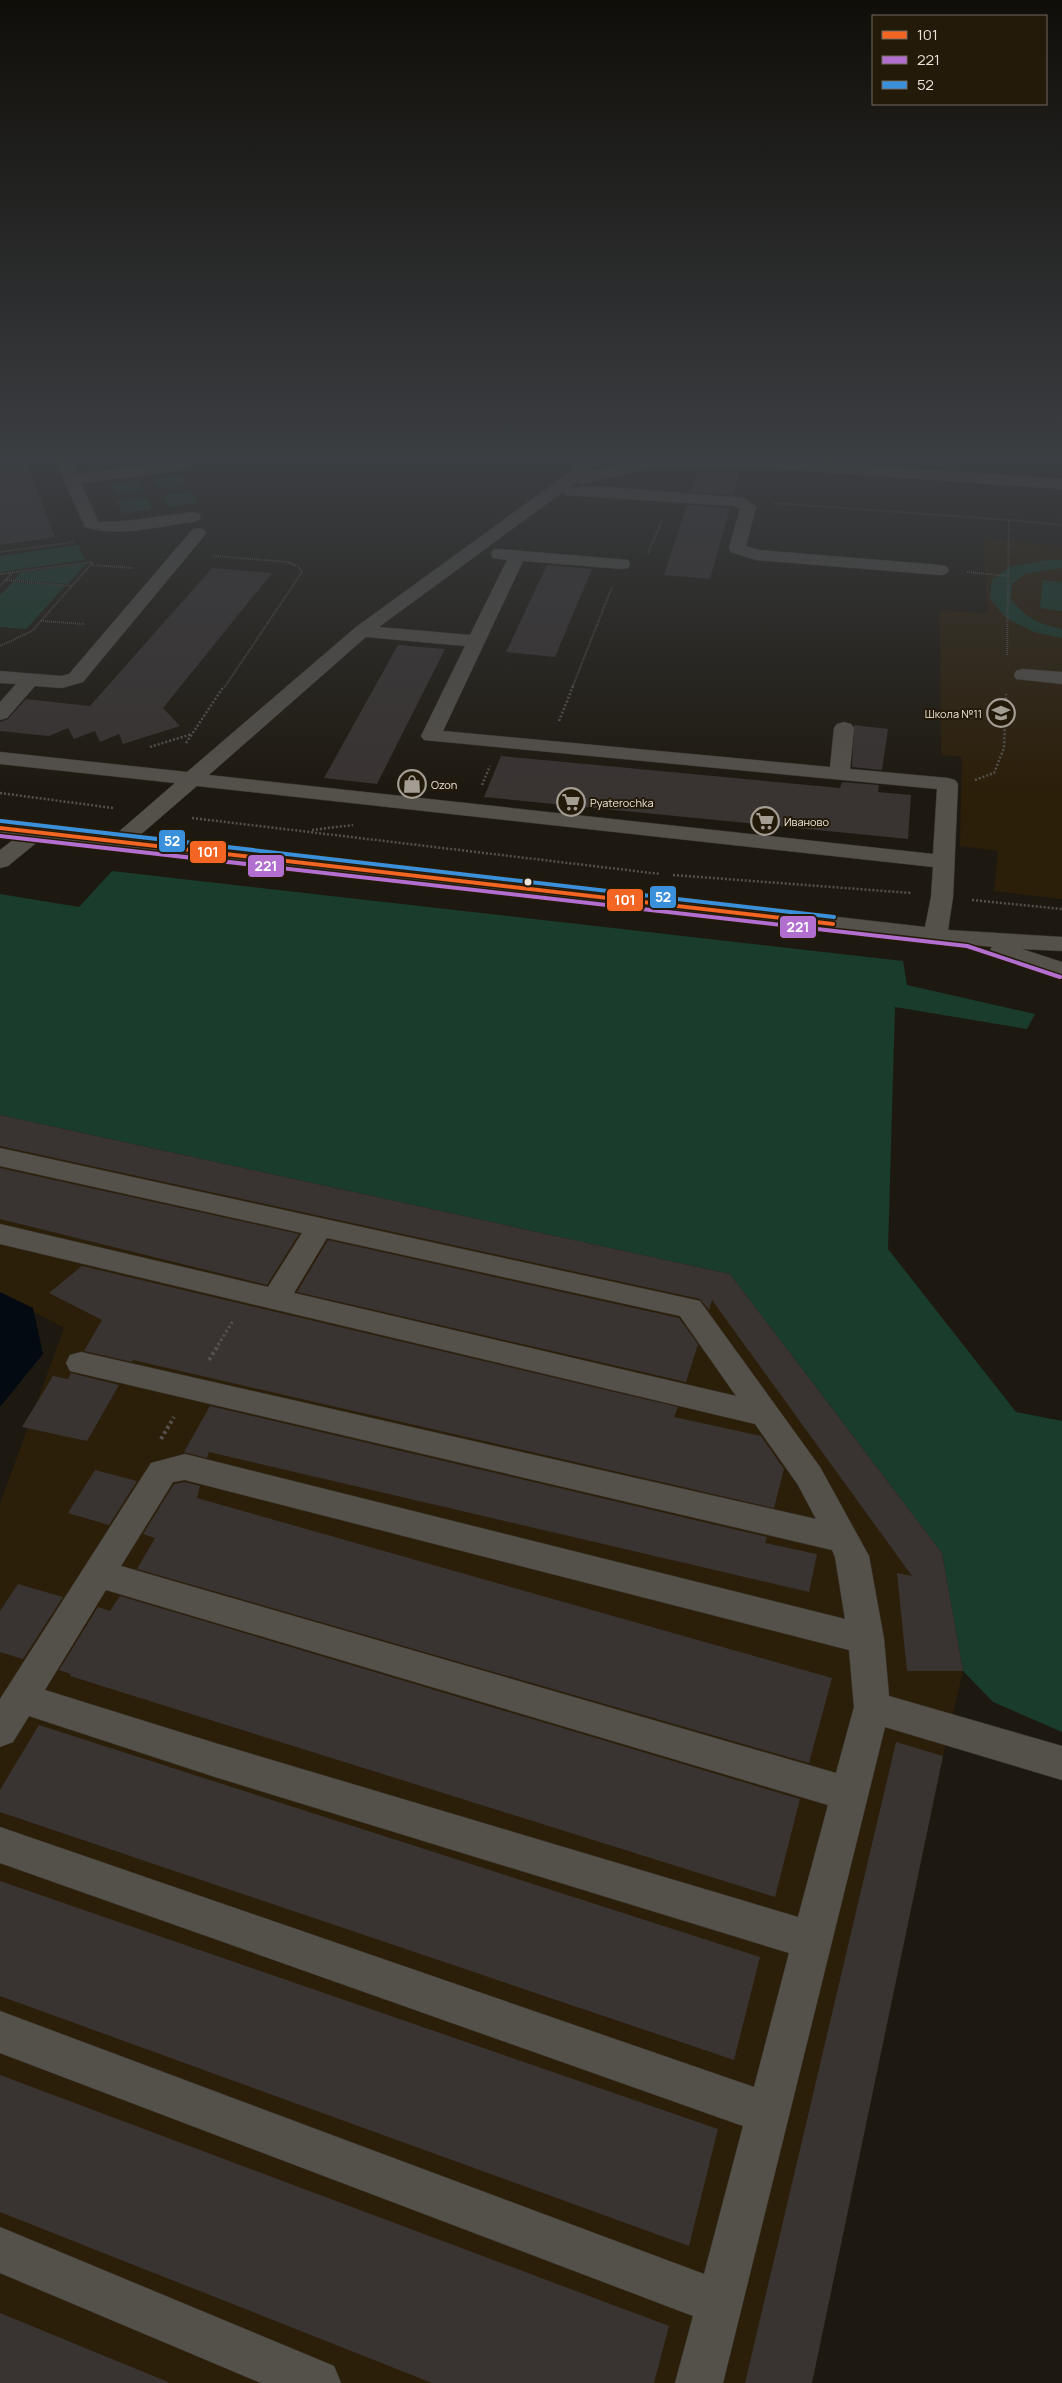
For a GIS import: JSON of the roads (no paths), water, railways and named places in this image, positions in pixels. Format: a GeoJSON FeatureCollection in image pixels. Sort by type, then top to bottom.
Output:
{"type":"FeatureCollection","features":[{"type":"Feature","properties":{"kind":"street"},"geometry":{"type":"LineString","coordinates":[[0,677],[62,682],[74,680],[171,566]]}},
{"type":"Feature","properties":{"kind":"street"},"geometry":{"type":"LineString","coordinates":[[120,842],[362,631],[451,566]]}},
{"type":"Feature","properties":{"kind":"street"},"geometry":{"type":"LineString","coordinates":[[512,566],[431,736],[948,784],[942,897],[935,935]]}},
{"type":"Feature","properties":{"kind":"street"},"geometry":{"type":"LineString","coordinates":[[893,566],[940,570]]}},
{"type":"Feature","properties":{"kind":"street"},"geometry":{"type":"LineString","coordinates":[[362,631],[476,641]]}},
{"type":"Feature","properties":{"kind":"street"},"geometry":{"type":"LineString","coordinates":[[1022,675],[1062,678]]}},
{"type":"Feature","properties":{"kind":"street"},"geometry":{"type":"LineString","coordinates":[[0,714],[30,680]]}},
{"type":"Feature","properties":{"kind":"street"},"geometry":{"type":"LineString","coordinates":[[839,774],[844,728]]}},
{"type":"Feature","properties":{"kind":"street"},"geometry":{"type":"LineString","coordinates":[[0,758],[944,862]]}},
{"type":"Feature","properties":{"kind":"street"},"geometry":{"type":"LineString","coordinates":[[0,828],[969,939],[1062,944]]}},
{"type":"Feature","properties":{"kind":"street"},"geometry":{"type":"LineString","coordinates":[[0,861],[37,832]]}},
{"type":"Feature","properties":{"kind":"street"},"geometry":{"type":"LineString","coordinates":[[969,939],[1062,970]]}},
{"type":"Feature","properties":{"kind":"street"},"geometry":{"type":"LineString","coordinates":[[0,1157],[690,1308],[809,1476],[852,1556],[866,1639],[872,1707],[699,2383]]}},
{"type":"Feature","properties":{"kind":"street"},"geometry":{"type":"LineString","coordinates":[[276,1299],[320,1227]]}},
{"type":"Feature","properties":{"kind":"street"},"geometry":{"type":"LineString","coordinates":[[0,1234],[766,1415]]}},
{"type":"Feature","properties":{"kind":"street"},"geometry":{"type":"LineString","coordinates":[[80,1362],[844,1539]]}},
{"type":"Feature","properties":{"kind":"street"},"geometry":{"type":"LineString","coordinates":[[0,1731],[162,1472],[185,1468],[866,1639]]}},
{"type":"Feature","properties":{"kind":"street"},"geometry":{"type":"LineString","coordinates":[[99,1574],[849,1794]]}},
{"type":"Feature","properties":{"kind":"street"},"geometry":{"type":"LineString","coordinates":[[21,1698],[215,1760],[812,1941]]}},
{"type":"Feature","properties":{"kind":"street"},"geometry":{"type":"LineString","coordinates":[[872,1707],[1062,1763]]}},
{"type":"Feature","properties":{"kind":"street"},"geometry":{"type":"LineString","coordinates":[[0,1845],[767,2114]]}},
{"type":"Feature","properties":{"kind":"street"},"geometry":{"type":"LineString","coordinates":[[0,2032],[719,2303]]}},
{"type":"Feature","properties":{"kind":"street"},"geometry":{"type":"LineString","coordinates":[[0,2250],[317,2383]]}},
{"type":"Feature","properties":{"kind":"place","name":"Школа №11"},"geometry":{"type":"Point","coordinates":[1001,713]}},
{"type":"Feature","properties":{"kind":"place","name":"Ozon"},"geometry":{"type":"Point","coordinates":[412,784]}},
{"type":"Feature","properties":{"kind":"place","name":"Pyaterochka"},"geometry":{"type":"Point","coordinates":[571,802]}},
{"type":"Feature","properties":{"kind":"place","name":"Иваново"},"geometry":{"type":"Point","coordinates":[765,821]}}]}
